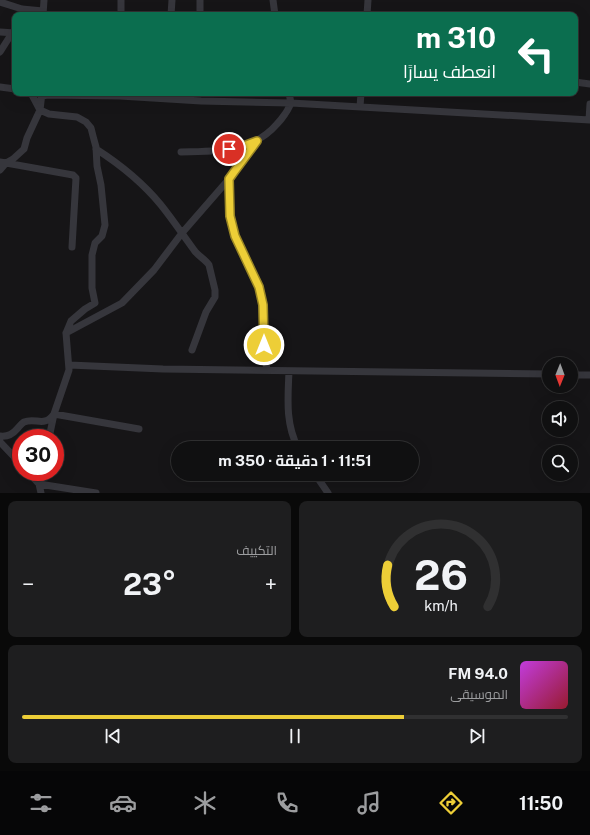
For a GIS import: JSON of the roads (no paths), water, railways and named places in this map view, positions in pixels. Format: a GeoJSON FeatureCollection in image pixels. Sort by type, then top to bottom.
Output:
{"type":"FeatureCollection","features":[{"type":"Feature","properties":{"kind":"street"},"geometry":{"type":"LineString","coordinates":[[43,12],[44,0]]}},
{"type":"Feature","properties":{"kind":"street"},"geometry":{"type":"LineString","coordinates":[[121,0],[121,12]]}},
{"type":"Feature","properties":{"kind":"street"},"geometry":{"type":"LineString","coordinates":[[171,12],[172,0]]}},
{"type":"Feature","properties":{"kind":"street"},"geometry":{"type":"LineString","coordinates":[[200,0],[200,12]]}},
{"type":"Feature","properties":{"kind":"street"},"geometry":{"type":"LineString","coordinates":[[273,0],[274,12]]}},
{"type":"Feature","properties":{"kind":"street"},"geometry":{"type":"LineString","coordinates":[[367,12],[368,0]]}},
{"type":"Feature","properties":{"kind":"street"},"geometry":{"type":"LineString","coordinates":[[0,2],[38,12]]}},
{"type":"Feature","properties":{"kind":"street"},"geometry":{"type":"LineString","coordinates":[[0,32],[12,33]]}},
{"type":"Feature","properties":{"kind":"street"},"geometry":{"type":"LineString","coordinates":[[0,52],[12,34]]}},
{"type":"Feature","properties":{"kind":"street"},"geometry":{"type":"LineString","coordinates":[[578,82],[590,84]]}},
{"type":"Feature","properties":{"kind":"street"},"geometry":{"type":"LineString","coordinates":[[0,87],[12,89]]}},
{"type":"Feature","properties":{"kind":"street"},"geometry":{"type":"LineString","coordinates":[[33,96],[40,110],[49,114],[77,117],[86,122],[91,128],[96,149],[105,225],[102,236],[95,243],[92,255],[92,288],[95,303],[71,321],[66,333],[69,370],[54,414],[51,429]]}},
{"type":"Feature","properties":{"kind":"street"},"geometry":{"type":"LineString","coordinates":[[0,170],[3,163],[13,159],[24,149],[27,138],[40,110],[42,96]]}},
{"type":"Feature","properties":{"kind":"street"},"geometry":{"type":"LineString","coordinates":[[174,96],[589,120],[590,104]]}},
{"type":"Feature","properties":{"kind":"street"},"geometry":{"type":"LineString","coordinates":[[182,152],[229,149],[241,147],[257,141],[268,133],[284,116],[291,103],[290,96]]}},
{"type":"Feature","properties":{"kind":"street"},"geometry":{"type":"LineString","coordinates":[[360,107],[361,96]]}},
{"type":"Feature","properties":{"kind":"street"},"geometry":{"type":"LineString","coordinates":[[66,333],[122,303],[154,270],[182,233],[229,179],[257,141]]}},
{"type":"Feature","properties":{"kind":"street"},"geometry":{"type":"LineString","coordinates":[[96,149],[144,186],[160,204],[197,254],[208,264],[216,293],[206,312],[192,350]]}},
{"type":"Feature","properties":{"kind":"street"},"geometry":{"type":"LineString","coordinates":[[3,163],[73,175],[76,178],[72,247]]}},
{"type":"Feature","properties":{"kind":"street"},"geometry":{"type":"LineString","coordinates":[[229,179],[230,216],[235,236],[259,287],[263,305],[266,370]]}},
{"type":"Feature","properties":{"kind":"street"},"geometry":{"type":"LineString","coordinates":[[69,365],[164,369],[542,374]]}},
{"type":"Feature","properties":{"kind":"street"},"geometry":{"type":"LineString","coordinates":[[289,371],[288,419],[295,441]]}},
{"type":"Feature","properties":{"kind":"street"},"geometry":{"type":"LineString","coordinates":[[578,374],[590,375]]}},
{"type":"Feature","properties":{"kind":"street"},"geometry":{"type":"LineString","coordinates":[[54,414],[139,429]]}},
{"type":"Feature","properties":{"kind":"street"},"geometry":{"type":"LineString","coordinates":[[0,436],[11,434],[25,421],[47,421],[54,414]]}},
{"type":"Feature","properties":{"kind":"street"},"geometry":{"type":"LineString","coordinates":[[0,442],[12,455]]}},
{"type":"Feature","properties":{"kind":"street"},"geometry":{"type":"LineString","coordinates":[[36,481],[39,484],[96,493]]}},
{"type":"Feature","properties":{"kind":"street"},"geometry":{"type":"LineString","coordinates":[[40,481],[41,493]]}},
{"type":"Feature","properties":{"kind":"street"},"geometry":{"type":"LineString","coordinates":[[320,481],[328,493]]}}]}
